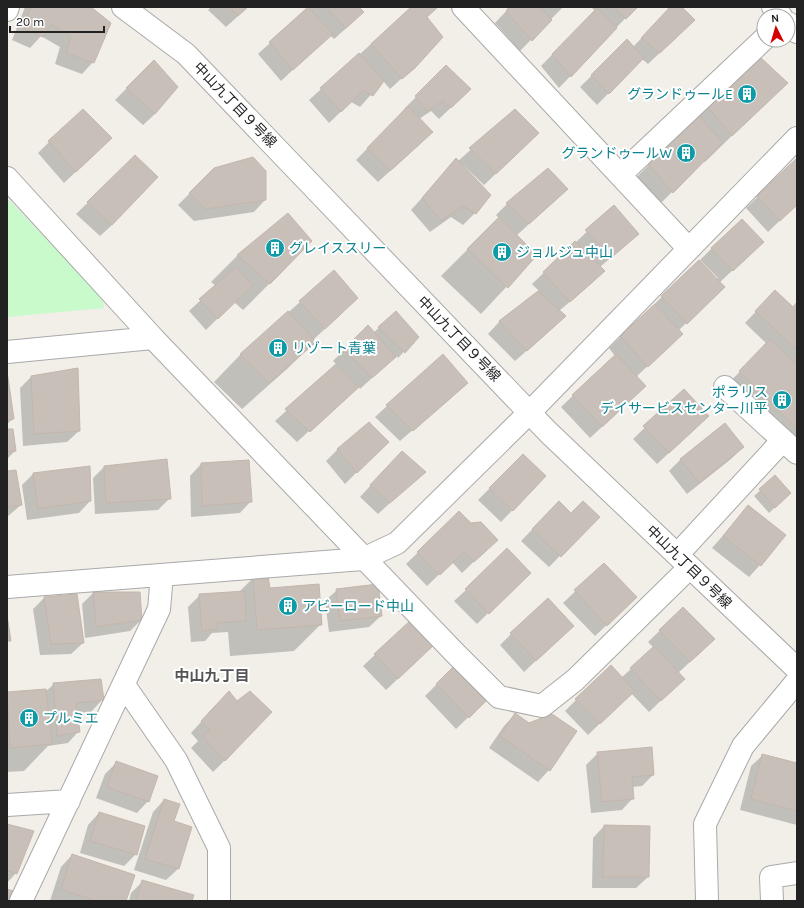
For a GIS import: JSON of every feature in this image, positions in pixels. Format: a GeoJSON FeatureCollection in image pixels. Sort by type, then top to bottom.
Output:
{"type":"FeatureCollection","features":[{"type":"Feature","properties":{"kind":"street","name":"中山九丁目９号線"},"geometry":{"type":"LineString","coordinates":[[123,7],[186,54],[529,413],[797,669]]}},
{"type":"Feature","properties":{"kind":"street"},"geometry":{"type":"LineString","coordinates":[[462,7],[689,249]]}},
{"type":"Feature","properties":{"kind":"street"},"geometry":{"type":"LineString","coordinates":[[620,175],[756,46]]}},
{"type":"Feature","properties":{"kind":"street"},"geometry":{"type":"LineString","coordinates":[[7,587],[363,559],[396,543],[529,413],[797,138]]}},
{"type":"Feature","properties":{"kind":"street"},"geometry":{"type":"LineString","coordinates":[[7,178],[153,338],[363,559],[500,696],[542,706],[575,680],[790,447],[725,387]]}},
{"type":"Feature","properties":{"kind":"street"},"geometry":{"type":"LineString","coordinates":[[7,352],[153,338]]}},
{"type":"Feature","properties":{"kind":"street"},"geometry":{"type":"LineString","coordinates":[[21,901],[159,608],[162,576]]}},
{"type":"Feature","properties":{"kind":"street"},"geometry":{"type":"LineString","coordinates":[[707,901],[705,824],[743,746],[797,680]]}},
{"type":"Feature","properties":{"kind":"street"},"geometry":{"type":"LineString","coordinates":[[124,685],[176,760],[219,848],[219,901]]}},
{"type":"Feature","properties":{"kind":"street"},"geometry":{"type":"LineString","coordinates":[[7,805],[69,801]]}},
{"type":"Feature","properties":{"kind":"street"},"geometry":{"type":"LineString","coordinates":[[772,901],[771,877],[797,873]]}},
{"type":"Feature","properties":{"kind":"green space"},"geometry":{"type":"Polygon","coordinates":[[[7,198],[102,297],[104,308],[7,317],[7,198]]]}},
{"type":"Feature","properties":{"kind":"building"},"geometry":{"type":"Polygon","coordinates":[[[31,7],[91,7],[111,23],[94,63],[66,53],[71,36],[51,24],[43,37],[23,28],[31,7]]]}},
{"type":"Feature","properties":{"kind":"building"},"geometry":{"type":"Polygon","coordinates":[[[228,7],[248,7],[238,16],[228,7]]]}},
{"type":"Feature","properties":{"kind":"building"},"geometry":{"type":"Polygon","coordinates":[[[308,7],[333,34],[293,70],[269,42],[308,7]]]}},
{"type":"Feature","properties":{"kind":"building"},"geometry":{"type":"Polygon","coordinates":[[[326,7],[359,7],[364,12],[346,28],[326,7]]]}},
{"type":"Feature","properties":{"kind":"building"},"geometry":{"type":"Polygon","coordinates":[[[411,7],[438,7],[427,17],[443,37],[415,68],[402,79],[371,44],[411,7]]]}},
{"type":"Feature","properties":{"kind":"building"},"geometry":{"type":"Polygon","coordinates":[[[509,7],[540,7],[552,20],[532,41],[506,11],[509,7]]]}},
{"type":"Feature","properties":{"kind":"building"},"geometry":{"type":"Polygon","coordinates":[[[614,7],[638,7],[626,19],[614,7]]]}},
{"type":"Feature","properties":{"kind":"building"},"geometry":{"type":"Polygon","coordinates":[[[670,7],[682,7],[695,20],[660,53],[641,38],[670,7]]]}},
{"type":"Feature","properties":{"kind":"building"},"geometry":{"type":"Polygon","coordinates":[[[597,8],[617,28],[571,77],[552,54],[597,8]]]}},
{"type":"Feature","properties":{"kind":"building"},"geometry":{"type":"Polygon","coordinates":[[[627,39],[644,58],[609,94],[591,75],[627,39]]]}},
{"type":"Feature","properties":{"kind":"building"},"geometry":{"type":"Polygon","coordinates":[[[359,53],[384,81],[373,96],[363,91],[341,112],[320,88],[359,53]]]}},
{"type":"Feature","properties":{"kind":"building","name":"グランドゥールE"},"geometry":{"type":"Polygon","coordinates":[[[759,56],[788,83],[732,136],[706,105],[759,56]]]}},
{"type":"Feature","properties":{"kind":"building"},"geometry":{"type":"Polygon","coordinates":[[[154,60],[178,87],[155,114],[126,88],[154,60]]]}},
{"type":"Feature","properties":{"kind":"building"},"geometry":{"type":"Polygon","coordinates":[[[446,65],[471,89],[451,108],[443,101],[427,111],[415,96],[446,65]]]}},
{"type":"Feature","properties":{"kind":"building"},"geometry":{"type":"Polygon","coordinates":[[[408,106],[433,132],[390,171],[367,148],[408,106]]]}},
{"type":"Feature","properties":{"kind":"building"},"geometry":{"type":"Polygon","coordinates":[[[83,109],[112,138],[76,172],[48,141],[83,109]]]}},
{"type":"Feature","properties":{"kind":"building"},"geometry":{"type":"Polygon","coordinates":[[[515,109],[539,133],[496,174],[469,148],[515,109]]]}},
{"type":"Feature","properties":{"kind":"building","name":"グランドゥールW"},"geometry":{"type":"Polygon","coordinates":[[[698,115],[723,142],[673,193],[648,164],[698,115]]]}},
{"type":"Feature","properties":{"kind":"building"},"geometry":{"type":"Polygon","coordinates":[[[135,155],[158,177],[112,225],[87,202],[135,155]]]}},
{"type":"Feature","properties":{"kind":"building"},"geometry":{"type":"Polygon","coordinates":[[[253,157],[266,171],[266,200],[206,209],[189,193],[214,168],[253,157]]]}},
{"type":"Feature","properties":{"kind":"building"},"geometry":{"type":"Polygon","coordinates":[[[456,158],[491,195],[476,214],[463,206],[441,221],[422,198],[456,158]]]}},
{"type":"Feature","properties":{"kind":"building"},"geometry":{"type":"Polygon","coordinates":[[[797,158],[797,205],[780,221],[756,196],[797,158]]]}},
{"type":"Feature","properties":{"kind":"building"},"geometry":{"type":"Polygon","coordinates":[[[548,168],[568,189],[529,224],[506,203],[548,168]]]}},
{"type":"Feature","properties":{"kind":"building"},"geometry":{"type":"Polygon","coordinates":[[[614,205],[639,234],[612,257],[585,230],[614,205]]]}},
{"type":"Feature","properties":{"kind":"building","name":"グレイススリー"},"geometry":{"type":"Polygon","coordinates":[[[288,213],[312,241],[270,284],[237,255],[288,213]]]}},
{"type":"Feature","properties":{"kind":"building","name":"ジョルジュ中山"},"geometry":{"type":"Polygon","coordinates":[[[499,217],[537,255],[508,288],[467,249],[499,217]]]}},
{"type":"Feature","properties":{"kind":"building"},"geometry":{"type":"Polygon","coordinates":[[[742,219],[764,242],[733,271],[711,248],[742,219]]]}},
{"type":"Feature","properties":{"kind":"building"},"geometry":{"type":"Polygon","coordinates":[[[575,241],[605,271],[570,302],[543,272],[575,241]]]}},
{"type":"Feature","properties":{"kind":"building"},"geometry":{"type":"Polygon","coordinates":[[[699,260],[725,287],[687,324],[661,296],[699,260]]]}},
{"type":"Feature","properties":{"kind":"building"},"geometry":{"type":"Polygon","coordinates":[[[236,267],[253,285],[218,319],[199,299],[236,267]]]}},
{"type":"Feature","properties":{"kind":"building"},"geometry":{"type":"Polygon","coordinates":[[[334,270],[358,298],[325,329],[299,301],[334,270]]]}},
{"type":"Feature","properties":{"kind":"building"},"geometry":{"type":"Polygon","coordinates":[[[775,290],[793,307],[797,302],[797,350],[755,311],[775,290]]]}},
{"type":"Feature","properties":{"kind":"building"},"geometry":{"type":"Polygon","coordinates":[[[538,291],[566,316],[527,351],[499,321],[538,291]]]}},
{"type":"Feature","properties":{"kind":"building"},"geometry":{"type":"Polygon","coordinates":[[[655,304],[683,334],[648,367],[620,336],[655,304]]]}},
{"type":"Feature","properties":{"kind":"building","name":"リゾート青葉"},"geometry":{"type":"Polygon","coordinates":[[[288,311],[316,342],[269,383],[240,354],[288,311]]]}},
{"type":"Feature","properties":{"kind":"building"},"geometry":{"type":"Polygon","coordinates":[[[396,311],[419,337],[405,353],[378,327],[396,311]]]}},
{"type":"Feature","properties":{"kind":"building"},"geometry":{"type":"Polygon","coordinates":[[[368,325],[396,357],[372,378],[344,349],[368,325]]]}},
{"type":"Feature","properties":{"kind":"building","name":"ポラリス デイサービスセンター川平"},"geometry":{"type":"Polygon","coordinates":[[[770,339],[797,366],[797,429],[739,371],[770,339]]]}},
{"type":"Feature","properties":{"kind":"building"},"geometry":{"type":"Polygon","coordinates":[[[443,354],[468,383],[413,431],[386,405],[443,354]]]}},
{"type":"Feature","properties":{"kind":"building"},"geometry":{"type":"Polygon","coordinates":[[[616,354],[646,386],[602,427],[572,395],[616,354]]]}},
{"type":"Feature","properties":{"kind":"building"},"geometry":{"type":"Polygon","coordinates":[[[336,364],[359,387],[310,432],[285,409],[336,364]]]}},
{"type":"Feature","properties":{"kind":"building"},"geometry":{"type":"Polygon","coordinates":[[[78,368],[80,431],[34,434],[31,376],[78,368]]]}},
{"type":"Feature","properties":{"kind":"building"},"geometry":{"type":"Polygon","coordinates":[[[7,371],[14,419],[7,420],[7,371]]]}},
{"type":"Feature","properties":{"kind":"building"},"geometry":{"type":"Polygon","coordinates":[[[684,389],[709,416],[669,453],[643,426],[684,389]]]}},
{"type":"Feature","properties":{"kind":"building"},"geometry":{"type":"Polygon","coordinates":[[[369,422],[389,442],[357,473],[337,449],[369,422]]]}},
{"type":"Feature","properties":{"kind":"building"},"geometry":{"type":"Polygon","coordinates":[[[725,423],[744,447],[699,483],[680,459],[725,423]]]}},
{"type":"Feature","properties":{"kind":"building"},"geometry":{"type":"Polygon","coordinates":[[[7,429],[13,429],[16,451],[7,452],[7,429]]]}},
{"type":"Feature","properties":{"kind":"building"},"geometry":{"type":"Polygon","coordinates":[[[402,451],[426,472],[390,503],[370,485],[402,451]]]}},
{"type":"Feature","properties":{"kind":"building"},"geometry":{"type":"Polygon","coordinates":[[[523,454],[546,476],[513,511],[489,488],[523,454]]]}},
{"type":"Feature","properties":{"kind":"building"},"geometry":{"type":"Polygon","coordinates":[[[167,459],[171,499],[106,503],[104,466],[167,459]]]}},
{"type":"Feature","properties":{"kind":"building"},"geometry":{"type":"Polygon","coordinates":[[[249,460],[252,502],[202,506],[201,463],[249,460]]]}},
{"type":"Feature","properties":{"kind":"building"},"geometry":{"type":"Polygon","coordinates":[[[90,466],[91,501],[38,509],[33,473],[90,466]]]}},
{"type":"Feature","properties":{"kind":"building"},"geometry":{"type":"Polygon","coordinates":[[[16,470],[22,505],[7,507],[7,471],[16,470]]]}},
{"type":"Feature","properties":{"kind":"building"},"geometry":{"type":"Polygon","coordinates":[[[775,475],[791,493],[775,508],[759,489],[775,475]]]}},
{"type":"Feature","properties":{"kind":"building"},"geometry":{"type":"Polygon","coordinates":[[[559,501],[571,513],[583,501],[600,517],[561,557],[532,529],[559,501]]]}},
{"type":"Feature","properties":{"kind":"building"},"geometry":{"type":"Polygon","coordinates":[[[748,505],[786,535],[761,566],[723,536],[748,505]]]}},
{"type":"Feature","properties":{"kind":"building"},"geometry":{"type":"Polygon","coordinates":[[[459,511],[471,523],[481,522],[498,540],[474,562],[464,552],[440,575],[417,552],[459,511]]]}},
{"type":"Feature","properties":{"kind":"building"},"geometry":{"type":"Polygon","coordinates":[[[507,548],[531,573],[489,614],[465,589],[507,548]]]}},
{"type":"Feature","properties":{"kind":"building"},"geometry":{"type":"Polygon","coordinates":[[[604,563],[637,597],[607,626],[574,590],[604,563]]]}},
{"type":"Feature","properties":{"kind":"building","name":"アビーロード中山"},"geometry":{"type":"Polygon","coordinates":[[[268,576],[270,588],[319,584],[322,625],[257,630],[253,577],[268,576]]]}},
{"type":"Feature","properties":{"kind":"building"},"geometry":{"type":"Polygon","coordinates":[[[378,584],[382,616],[340,621],[336,589],[378,584]]]}},
{"type":"Feature","properties":{"kind":"building"},"geometry":{"type":"Polygon","coordinates":[[[245,591],[246,621],[217,623],[217,629],[202,631],[199,594],[245,591]]]}},
{"type":"Feature","properties":{"kind":"building"},"geometry":{"type":"Polygon","coordinates":[[[93,592],[140,592],[142,620],[96,627],[93,592]]]}},
{"type":"Feature","properties":{"kind":"building"},"geometry":{"type":"Polygon","coordinates":[[[77,594],[84,643],[51,644],[44,597],[77,594]]]}},
{"type":"Feature","properties":{"kind":"building"},"geometry":{"type":"Polygon","coordinates":[[[548,598],[574,626],[536,661],[510,633],[548,598]]]}},
{"type":"Feature","properties":{"kind":"building"},"geometry":{"type":"Polygon","coordinates":[[[683,607],[715,639],[690,662],[659,630],[683,607]]]}},
{"type":"Feature","properties":{"kind":"building"},"geometry":{"type":"Polygon","coordinates":[[[7,615],[11,641],[7,641],[7,615]]]}},
{"type":"Feature","properties":{"kind":"building"},"geometry":{"type":"Polygon","coordinates":[[[412,619],[436,643],[398,679],[374,654],[412,619]]]}},
{"type":"Feature","properties":{"kind":"building"},"geometry":{"type":"Polygon","coordinates":[[[654,646],[685,679],[661,701],[630,668],[654,646]]]}},
{"type":"Feature","properties":{"kind":"building"},"geometry":{"type":"Polygon","coordinates":[[[455,665],[488,699],[469,718],[436,684],[455,665]]]}},
{"type":"Feature","properties":{"kind":"building"},"geometry":{"type":"Polygon","coordinates":[[[611,665],[635,691],[600,724],[575,699],[611,665]]]}},
{"type":"Feature","properties":{"kind":"building"},"geometry":{"type":"Polygon","coordinates":[[[101,679],[104,700],[76,703],[80,732],[57,736],[53,683],[101,679]]]}},
{"type":"Feature","properties":{"kind":"building","name":"プルミエ"},"geometry":{"type":"Polygon","coordinates":[[[46,689],[52,744],[10,748],[7,692],[46,689]]]}},
{"type":"Feature","properties":{"kind":"building"},"geometry":{"type":"Polygon","coordinates":[[[229,691],[237,701],[250,691],[272,712],[225,761],[202,736],[210,730],[201,721],[229,691]]]}},
{"type":"Feature","properties":{"kind":"building"},"geometry":{"type":"Polygon","coordinates":[[[515,713],[529,723],[552,714],[577,731],[550,771],[500,736],[515,713]]]}},
{"type":"Feature","properties":{"kind":"building"},"geometry":{"type":"Polygon","coordinates":[[[652,747],[654,775],[632,777],[634,799],[602,802],[597,752],[652,747]]]}},
{"type":"Feature","properties":{"kind":"building"},"geometry":{"type":"Polygon","coordinates":[[[762,754],[797,763],[797,811],[751,799],[762,754]]]}},
{"type":"Feature","properties":{"kind":"building"},"geometry":{"type":"Polygon","coordinates":[[[116,761],[158,776],[149,802],[107,787],[116,761]]]}},
{"type":"Feature","properties":{"kind":"building"},"geometry":{"type":"Polygon","coordinates":[[[164,799],[180,804],[174,821],[192,827],[179,869],[145,859],[164,799]]]}},
{"type":"Feature","properties":{"kind":"building"},"geometry":{"type":"Polygon","coordinates":[[[99,812],[145,826],[137,855],[90,841],[99,812]]]}},
{"type":"Feature","properties":{"kind":"building"},"geometry":{"type":"Polygon","coordinates":[[[7,824],[34,831],[17,874],[7,870],[7,824]]]}},
{"type":"Feature","properties":{"kind":"building"},"geometry":{"type":"Polygon","coordinates":[[[604,825],[650,826],[649,877],[603,877],[604,825]]]}},
{"type":"Feature","properties":{"kind":"building"},"geometry":{"type":"Polygon","coordinates":[[[72,854],[135,875],[126,901],[96,901],[61,889],[72,854]]]}},
{"type":"Feature","properties":{"kind":"building"},"geometry":{"type":"Polygon","coordinates":[[[142,880],[194,895],[192,901],[136,901],[142,880]]]}},
{"type":"Feature","properties":{"kind":"building"},"geometry":{"type":"Polygon","coordinates":[[[7,889],[13,891],[8,901],[7,901],[7,889]]]}},
{"type":"Feature","properties":{"kind":"place","name":"グランドゥールE"},"geometry":{"type":"Point","coordinates":[747,94]}},
{"type":"Feature","properties":{"kind":"place","name":"グランドゥールW"},"geometry":{"type":"Point","coordinates":[686,153]}},
{"type":"Feature","properties":{"kind":"place","name":"グレイススリー"},"geometry":{"type":"Point","coordinates":[275,248]}},
{"type":"Feature","properties":{"kind":"place","name":"ジョルジュ中山"},"geometry":{"type":"Point","coordinates":[502,252]}},
{"type":"Feature","properties":{"kind":"place","name":"リゾート青葉"},"geometry":{"type":"Point","coordinates":[278,348]}},
{"type":"Feature","properties":{"kind":"place","name":"ポラリス デイサービスセンター川平"},"geometry":{"type":"Point","coordinates":[782,400]}},
{"type":"Feature","properties":{"kind":"place","name":"アビーロード中山"},"geometry":{"type":"Point","coordinates":[288,606]}},
{"type":"Feature","properties":{"kind":"place","name":"プルミエ"},"geometry":{"type":"Point","coordinates":[29,718]}},
{"type":"Feature","properties":{"kind":"district","name":"中山九丁目"},"geometry":{"type":"Point","coordinates":[212,676]}}]}
